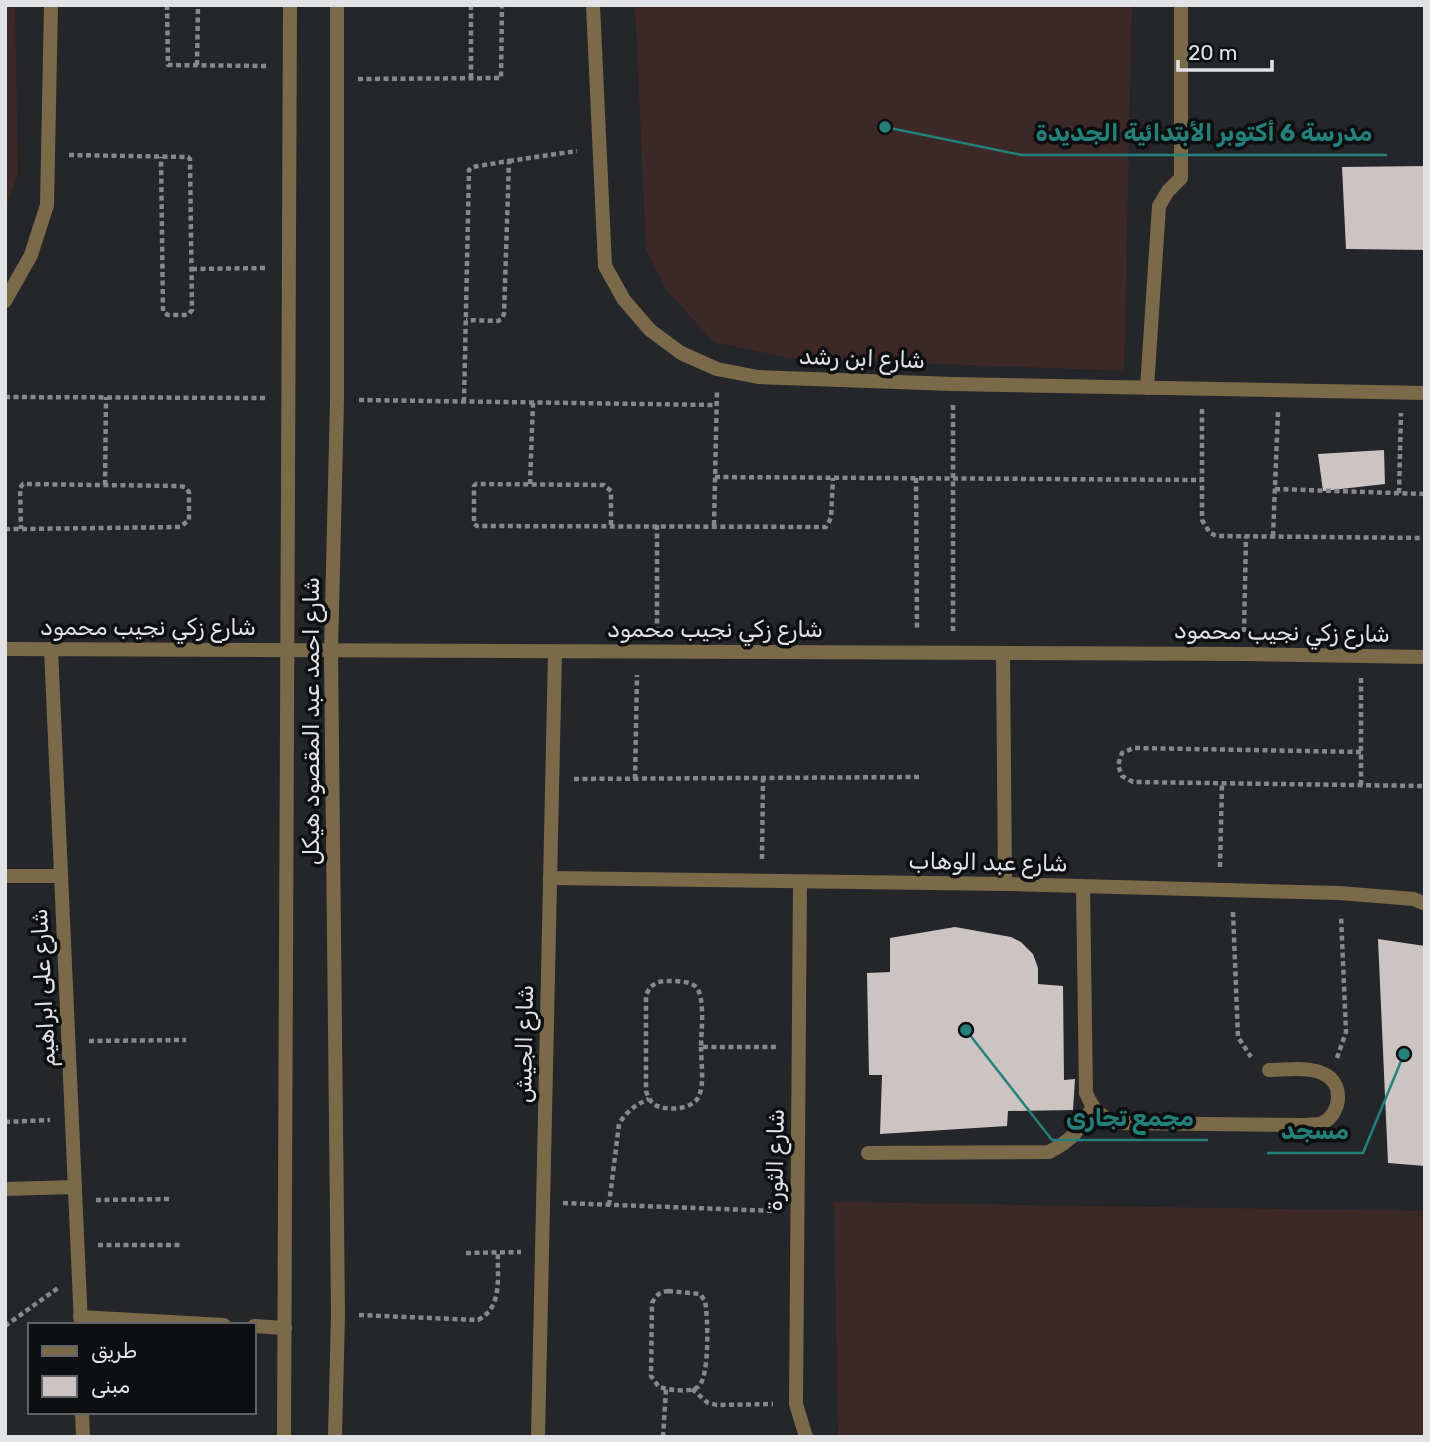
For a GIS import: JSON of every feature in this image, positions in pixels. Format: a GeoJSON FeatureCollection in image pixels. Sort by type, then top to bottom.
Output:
{"type":"FeatureCollection","features":[{"type":"Feature","properties":{"kind":"street"},"geometry":{"type":"LineString","coordinates":[[5,301],[31,255],[47,205],[51,5]]}},
{"type":"Feature","properties":{"kind":"street","name":"شارع احمد عبد المقصود هيكل"},"geometry":{"type":"LineString","coordinates":[[284,1437],[290,5]]}},
{"type":"Feature","properties":{"kind":"street","name":"شارع احمد عبد المقصود هيكل"},"geometry":{"type":"LineString","coordinates":[[335,1437],[338,1314],[331,651],[337,400],[337,5]]}},
{"type":"Feature","properties":{"kind":"street","name":"شارع ابن رشد"},"geometry":{"type":"LineString","coordinates":[[593,5],[605,267],[624,300],[650,330],[681,353],[717,369],[758,377],[953,384],[1425,393]]}},
{"type":"Feature","properties":{"kind":"street"},"geometry":{"type":"LineString","coordinates":[[1147,388],[1159,206],[1168,191],[1181,178],[1181,5]]}},
{"type":"Feature","properties":{"kind":"street","name":"شارع زكي نجيب محمود"},"geometry":{"type":"LineString","coordinates":[[5,649],[918,652],[1425,657]]}},
{"type":"Feature","properties":{"kind":"street","name":"شارع على ابراهيم"},"geometry":{"type":"LineString","coordinates":[[51,649],[80,1321]]}},
{"type":"Feature","properties":{"kind":"street","name":"شارع الجيش"},"geometry":{"type":"LineString","coordinates":[[538,1437],[555,652]]}},
{"type":"Feature","properties":{"kind":"street"},"geometry":{"type":"LineString","coordinates":[[1003,653],[1005,884]]}},
{"type":"Feature","properties":{"kind":"street"},"geometry":{"type":"LineString","coordinates":[[5,876],[61,876]]}},
{"type":"Feature","properties":{"kind":"street","name":"شارع عبد الوهاب"},"geometry":{"type":"LineString","coordinates":[[550,878],[1005,884],[1339,893],[1378,895],[1425,904]]}},
{"type":"Feature","properties":{"kind":"street","name":"شارع الثورة"},"geometry":{"type":"LineString","coordinates":[[800,882],[796,1404],[806,1437]]}},
{"type":"Feature","properties":{"kind":"street"},"geometry":{"type":"LineString","coordinates":[[1083,886],[1086,1093],[1092,1108],[1117,1123],[1322,1123],[1334,1112],[1339,1097],[1335,1082],[1324,1073],[1308,1070],[1269,1070]]}},
{"type":"Feature","properties":{"kind":"street"},"geometry":{"type":"LineString","coordinates":[[868,1153],[1049,1152],[1069,1141],[1092,1108]]}},
{"type":"Feature","properties":{"kind":"street"},"geometry":{"type":"LineString","coordinates":[[5,1189],[75,1194]]}},
{"type":"Feature","properties":{"kind":"street"},"geometry":{"type":"LineString","coordinates":[[80,1321],[152,1323]]}},
{"type":"Feature","properties":{"kind":"street"},"geometry":{"type":"LineString","coordinates":[[256,1326],[285,1328]]}},
{"type":"Feature","properties":{"kind":"street"},"geometry":{"type":"LineString","coordinates":[[82,1414],[83,1437]]}},
{"type":"Feature","properties":{"kind":"path"},"geometry":{"type":"LineString","coordinates":[[167,5],[167,63],[170,65],[289,66]]}},
{"type":"Feature","properties":{"kind":"path"},"geometry":{"type":"LineString","coordinates":[[197,65],[198,5]]}},
{"type":"Feature","properties":{"kind":"path"},"geometry":{"type":"LineString","coordinates":[[471,5],[471,78]]}},
{"type":"Feature","properties":{"kind":"path"},"geometry":{"type":"LineString","coordinates":[[337,79],[502,78],[502,5]]}},
{"type":"Feature","properties":{"kind":"path"},"geometry":{"type":"LineString","coordinates":[[464,402],[469,170],[472,167],[599,147]]}},
{"type":"Feature","properties":{"kind":"path"},"geometry":{"type":"LineString","coordinates":[[48,155],[188,157],[191,162],[192,269],[192,310],[188,315],[163,312],[161,157]]}},
{"type":"Feature","properties":{"kind":"path"},"geometry":{"type":"LineString","coordinates":[[466,320],[498,321],[504,314],[509,161]]}},
{"type":"Feature","properties":{"kind":"path"},"geometry":{"type":"LineString","coordinates":[[192,269],[289,268]]}},
{"type":"Feature","properties":{"kind":"path"},"geometry":{"type":"LineString","coordinates":[[714,525],[717,369]]}},
{"type":"Feature","properties":{"kind":"path"},"geometry":{"type":"LineString","coordinates":[[953,384],[953,653]]}},
{"type":"Feature","properties":{"kind":"path"},"geometry":{"type":"LineString","coordinates":[[1202,389],[1202,520],[1205,527],[1217,536],[1425,538]]}},
{"type":"Feature","properties":{"kind":"path"},"geometry":{"type":"LineString","coordinates":[[1273,537],[1278,390]]}},
{"type":"Feature","properties":{"kind":"path"},"geometry":{"type":"LineString","coordinates":[[1399,493],[1402,393]]}},
{"type":"Feature","properties":{"kind":"path"},"geometry":{"type":"LineString","coordinates":[[5,397],[288,398]]}},
{"type":"Feature","properties":{"kind":"path"},"geometry":{"type":"LineString","coordinates":[[105,485],[106,397]]}},
{"type":"Feature","properties":{"kind":"path"},"geometry":{"type":"LineString","coordinates":[[337,400],[716,405]]}},
{"type":"Feature","properties":{"kind":"path"},"geometry":{"type":"LineString","coordinates":[[530,484],[533,403]]}},
{"type":"Feature","properties":{"kind":"path"},"geometry":{"type":"LineString","coordinates":[[715,477],[1202,480]]}},
{"type":"Feature","properties":{"kind":"path"},"geometry":{"type":"LineString","coordinates":[[611,525],[611,491],[604,485],[475,484],[475,525],[826,527],[831,518],[833,478]]}},
{"type":"Feature","properties":{"kind":"path"},"geometry":{"type":"LineString","coordinates":[[916,478],[918,652]]}},
{"type":"Feature","properties":{"kind":"path"},"geometry":{"type":"LineString","coordinates":[[5,529],[21,529],[180,527],[189,520],[189,492],[185,488],[23,484],[20,488],[21,529]]}},
{"type":"Feature","properties":{"kind":"path"},"geometry":{"type":"LineString","coordinates":[[1275,489],[1425,494]]}},
{"type":"Feature","properties":{"kind":"path"},"geometry":{"type":"LineString","coordinates":[[657,525],[657,652]]}},
{"type":"Feature","properties":{"kind":"path"},"geometry":{"type":"LineString","coordinates":[[1244,654],[1247,536]]}},
{"type":"Feature","properties":{"kind":"path"},"geometry":{"type":"LineString","coordinates":[[635,779],[638,652]]}},
{"type":"Feature","properties":{"kind":"path"},"geometry":{"type":"LineString","coordinates":[[1360,656],[1361,785]]}},
{"type":"Feature","properties":{"kind":"path"},"geometry":{"type":"LineString","coordinates":[[1361,752],[1134,748],[1122,753],[1118,765],[1122,776],[1133,782],[1425,786]]}},
{"type":"Feature","properties":{"kind":"path"},"geometry":{"type":"LineString","coordinates":[[552,780],[922,777]]}},
{"type":"Feature","properties":{"kind":"path"},"geometry":{"type":"LineString","coordinates":[[761,881],[763,778]]}},
{"type":"Feature","properties":{"kind":"path"},"geometry":{"type":"LineString","coordinates":[[1222,783],[1226,890],[1238,1037],[1251,1057],[1269,1070]]}},
{"type":"Feature","properties":{"kind":"path"},"geometry":{"type":"LineString","coordinates":[[1324,1073],[1339,1056],[1346,1032],[1339,893]]}},
{"type":"Feature","properties":{"kind":"path"},"geometry":{"type":"LineString","coordinates":[[657,982],[684,982],[694,985],[700,992],[701,1047],[699,1097],[685,1108],[655,1105],[646,1091],[646,995],[650,987],[657,982]]}},
{"type":"Feature","properties":{"kind":"path"},"geometry":{"type":"LineString","coordinates":[[68,1042],[186,1040]]}},
{"type":"Feature","properties":{"kind":"path"},"geometry":{"type":"LineString","coordinates":[[701,1047],[799,1047]]}},
{"type":"Feature","properties":{"kind":"path"},"geometry":{"type":"LineString","coordinates":[[609,1205],[619,1124],[626,1113],[649,1099]]}},
{"type":"Feature","properties":{"kind":"path"},"geometry":{"type":"LineString","coordinates":[[5,1122],[72,1119]]}},
{"type":"Feature","properties":{"kind":"path"},"geometry":{"type":"LineString","coordinates":[[75,1194],[172,1199]]}},
{"type":"Feature","properties":{"kind":"path"},"geometry":{"type":"LineString","coordinates":[[543,1202],[797,1212]]}},
{"type":"Feature","properties":{"kind":"path"},"geometry":{"type":"LineString","coordinates":[[78,1245],[181,1245]]}},
{"type":"Feature","properties":{"kind":"path"},"geometry":{"type":"LineString","coordinates":[[466,1253],[542,1252]]}},
{"type":"Feature","properties":{"kind":"path"},"geometry":{"type":"LineString","coordinates":[[338,1314],[478,1320],[492,1310],[496,1302],[498,1253]]}},
{"type":"Feature","properties":{"kind":"path"},"geometry":{"type":"LineString","coordinates":[[5,1326],[79,1273]]}},
{"type":"Feature","properties":{"kind":"path"},"geometry":{"type":"LineString","coordinates":[[661,1292],[700,1294],[705,1301],[705,1373],[699,1386],[692,1389],[666,1389],[654,1382],[651,1376],[652,1303],[655,1296],[661,1292]]}},
{"type":"Feature","properties":{"kind":"path"},"geometry":{"type":"LineString","coordinates":[[663,1437],[666,1389]]}},
{"type":"Feature","properties":{"kind":"path"},"geometry":{"type":"LineString","coordinates":[[692,1389],[708,1403],[717,1405],[796,1404]]}},
{"type":"Feature","properties":{"kind":"shaded area"},"geometry":{"type":"Polygon","coordinates":[[[5,5],[15,5],[18,173],[5,211],[5,5]]]}},
{"type":"Feature","properties":{"kind":"shaded area"},"geometry":{"type":"Polygon","coordinates":[[[635,5],[1132,5],[1124,371],[789,358],[714,342],[666,290],[646,249],[635,5]]]}},
{"type":"Feature","properties":{"kind":"shaded area"},"geometry":{"type":"Polygon","coordinates":[[[834,1202],[1425,1211],[1425,1437],[838,1437],[834,1202]]]}},
{"type":"Feature","properties":{"kind":"building"},"geometry":{"type":"Polygon","coordinates":[[[1425,166],[1425,250],[1346,249],[1342,167],[1425,166]]]}},
{"type":"Feature","properties":{"kind":"building"},"geometry":{"type":"Polygon","coordinates":[[[1384,450],[1385,484],[1323,491],[1318,454],[1384,450]]]}},
{"type":"Feature","properties":{"kind":"building"},"geometry":{"type":"Polygon","coordinates":[[[955,927],[1011,937],[1021,942],[1033,954],[1038,968],[1038,984],[1063,986],[1064,1080],[1075,1079],[1073,1110],[1008,1111],[1007,1126],[880,1134],[882,1075],[869,1075],[867,973],[890,972],[890,938],[955,927]]]}},
{"type":"Feature","properties":{"kind":"building"},"geometry":{"type":"Polygon","coordinates":[[[1378,939],[1425,946],[1425,1166],[1388,1163],[1378,939]]]}},
{"type":"Feature","properties":{"kind":"place","name":"مدرسة 6 أكتوبر الأبتدائية الجديدة"},"geometry":{"type":"Point","coordinates":[885,127]}},
{"type":"Feature","properties":{"kind":"place","name":"مجمع تجارى"},"geometry":{"type":"Point","coordinates":[966,1030]}},
{"type":"Feature","properties":{"kind":"place","name":"مسجد"},"geometry":{"type":"Point","coordinates":[1404,1054]}}]}
